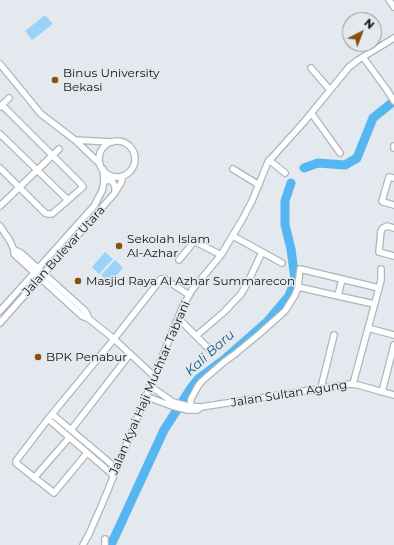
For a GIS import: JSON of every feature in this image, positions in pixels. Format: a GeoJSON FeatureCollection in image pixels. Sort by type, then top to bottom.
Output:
{"type":"FeatureCollection","features":[{"type":"Feature","properties":{"kind":"street"},"geometry":{"type":"LineString","coordinates":[[389,0],[394,7]]}},
{"type":"Feature","properties":{"kind":"street","name":"Jalan Kyai Haji Muchtar Tabrani"},"geometry":{"type":"LineString","coordinates":[[83,545],[95,520],[182,308],[189,295],[221,255],[233,236],[250,205],[269,160],[312,114],[349,67],[394,38]]}},
{"type":"Feature","properties":{"kind":"street"},"geometry":{"type":"LineString","coordinates":[[363,57],[393,99]]}},
{"type":"Feature","properties":{"kind":"street"},"geometry":{"type":"LineString","coordinates":[[0,64],[41,114],[75,140],[107,173],[112,176],[124,176],[130,172],[134,165],[134,154],[130,147],[124,143],[116,141],[75,140]]}},
{"type":"Feature","properties":{"kind":"street"},"geometry":{"type":"LineString","coordinates":[[311,68],[330,90]]}},
{"type":"Feature","properties":{"kind":"street"},"geometry":{"type":"LineString","coordinates":[[0,168],[45,213],[48,214],[52,214],[83,185],[1,106],[9,98]]}},
{"type":"Feature","properties":{"kind":"street"},"geometry":{"type":"LineString","coordinates":[[312,114],[340,153]]}},
{"type":"Feature","properties":{"kind":"street"},"geometry":{"type":"LineString","coordinates":[[0,134],[68,200]]}},
{"type":"Feature","properties":{"kind":"street"},"geometry":{"type":"LineString","coordinates":[[102,167],[100,157],[103,149],[112,142]]}},
{"type":"Feature","properties":{"kind":"street"},"geometry":{"type":"LineString","coordinates":[[0,206],[59,149]]}},
{"type":"Feature","properties":{"kind":"street"},"geometry":{"type":"LineString","coordinates":[[269,160],[285,173]]}},
{"type":"Feature","properties":{"kind":"street","name":"Jalan Bulevar Utara"},"geometry":{"type":"LineString","coordinates":[[0,311],[94,206],[101,194],[104,182],[102,167]]}},
{"type":"Feature","properties":{"kind":"street"},"geometry":{"type":"LineString","coordinates":[[233,169],[259,185]]}},
{"type":"Feature","properties":{"kind":"street","name":"Jalan Bulevar Utara"},"geometry":{"type":"LineString","coordinates":[[0,323],[114,194],[124,176]]}},
{"type":"Feature","properties":{"kind":"street"},"geometry":{"type":"LineString","coordinates":[[392,177],[388,178],[382,201],[384,203],[394,205]]}},
{"type":"Feature","properties":{"kind":"street"},"geometry":{"type":"LineString","coordinates":[[104,182],[108,180],[114,183],[114,194]]}},
{"type":"Feature","properties":{"kind":"street"},"geometry":{"type":"LineString","coordinates":[[0,226],[5,232],[14,250],[14,254],[36,270],[82,316],[89,319],[114,339],[154,376]]}},
{"type":"Feature","properties":{"kind":"street"},"geometry":{"type":"LineString","coordinates":[[394,228],[388,226],[381,231],[379,252],[394,256]]}},
{"type":"Feature","properties":{"kind":"street"},"geometry":{"type":"LineString","coordinates":[[233,236],[282,263]]}},
{"type":"Feature","properties":{"kind":"street"},"geometry":{"type":"LineString","coordinates":[[179,260],[196,242],[221,255]]}},
{"type":"Feature","properties":{"kind":"street"},"geometry":{"type":"LineString","coordinates":[[196,336],[224,312],[244,291],[262,252]]}},
{"type":"Feature","properties":{"kind":"street"},"geometry":{"type":"LineString","coordinates":[[189,407],[191,399],[202,381],[285,311],[298,287],[300,269],[379,288]]}},
{"type":"Feature","properties":{"kind":"street"},"geometry":{"type":"LineString","coordinates":[[353,384],[381,280],[381,269]]}},
{"type":"Feature","properties":{"kind":"street"},"geometry":{"type":"LineString","coordinates":[[87,453],[54,492],[52,492],[16,463],[48,419],[161,279],[165,279],[189,295]]}},
{"type":"Feature","properties":{"kind":"street"},"geometry":{"type":"LineString","coordinates":[[338,296],[342,279]]}},
{"type":"Feature","properties":{"kind":"street"},"geometry":{"type":"LineString","coordinates":[[298,287],[374,304]]}},
{"type":"Feature","properties":{"kind":"street"},"geometry":{"type":"LineString","coordinates":[[178,318],[212,352]]}},
{"type":"Feature","properties":{"kind":"street"},"geometry":{"type":"LineString","coordinates":[[368,328],[394,335]]}},
{"type":"Feature","properties":{"kind":"street"},"geometry":{"type":"LineString","coordinates":[[321,388],[334,334]]}},
{"type":"Feature","properties":{"kind":"street"},"geometry":{"type":"LineString","coordinates":[[382,392],[392,363],[394,345]]}},
{"type":"Feature","properties":{"kind":"street"},"geometry":{"type":"LineString","coordinates":[[71,430],[130,354]]}},
{"type":"Feature","properties":{"kind":"street","name":"Jalan Sultan Agung"},"geometry":{"type":"LineString","coordinates":[[173,404],[189,407],[203,407],[347,384],[353,384],[394,395]]}},
{"type":"Feature","properties":{"kind":"street"},"geometry":{"type":"LineString","coordinates":[[150,386],[173,404]]}},
{"type":"Feature","properties":{"kind":"street"},"geometry":{"type":"LineString","coordinates":[[146,396],[173,404]]}},
{"type":"Feature","properties":{"kind":"street"},"geometry":{"type":"LineString","coordinates":[[52,414],[116,468]]}},
{"type":"Feature","properties":{"kind":"street"},"geometry":{"type":"LineString","coordinates":[[48,419],[113,475]]}},
{"type":"Feature","properties":{"kind":"street"},"geometry":{"type":"LineString","coordinates":[[34,478],[69,438]]}},
{"type":"Feature","properties":{"kind":"street"},"geometry":{"type":"LineString","coordinates":[[105,538],[105,545]]}},
{"type":"Feature","properties":{"kind":"shaded area"},"geometry":{"type":"Polygon","coordinates":[[[45,15],[53,24],[32,40],[25,31],[45,15]]]}},
{"type":"Feature","properties":{"kind":"shaded area"},"geometry":{"type":"Polygon","coordinates":[[[105,252],[113,259],[99,274],[92,267],[105,252]]]}},
{"type":"Feature","properties":{"kind":"shaded area"},"geometry":{"type":"Polygon","coordinates":[[[115,260],[123,268],[110,283],[101,275],[115,260]]]}},
{"type":"Feature","properties":{"kind":"waterway","name":"Kali Baru"},"geometry":{"type":"LineString","coordinates":[[304,168],[318,163],[345,165],[357,158],[373,118],[394,101]]}},
{"type":"Feature","properties":{"kind":"waterway","name":"Kali Baru"},"geometry":{"type":"LineString","coordinates":[[111,545],[164,430],[191,388],[198,379],[226,358],[267,322],[289,296],[295,280],[291,249],[285,225],[285,201],[291,183]]}},
{"type":"Feature","properties":{"kind":"place","name":"Binus University Bekasi"},"geometry":{"type":"Point","coordinates":[55,80]}},
{"type":"Feature","properties":{"kind":"place","name":"Sekolah Islam Al-Azhar"},"geometry":{"type":"Point","coordinates":[119,246]}},
{"type":"Feature","properties":{"kind":"place","name":"Masjid Raya Al Azhar Summarecon"},"geometry":{"type":"Point","coordinates":[78,281]}},
{"type":"Feature","properties":{"kind":"place","name":"BPK Penabur"},"geometry":{"type":"Point","coordinates":[38,357]}}]}
